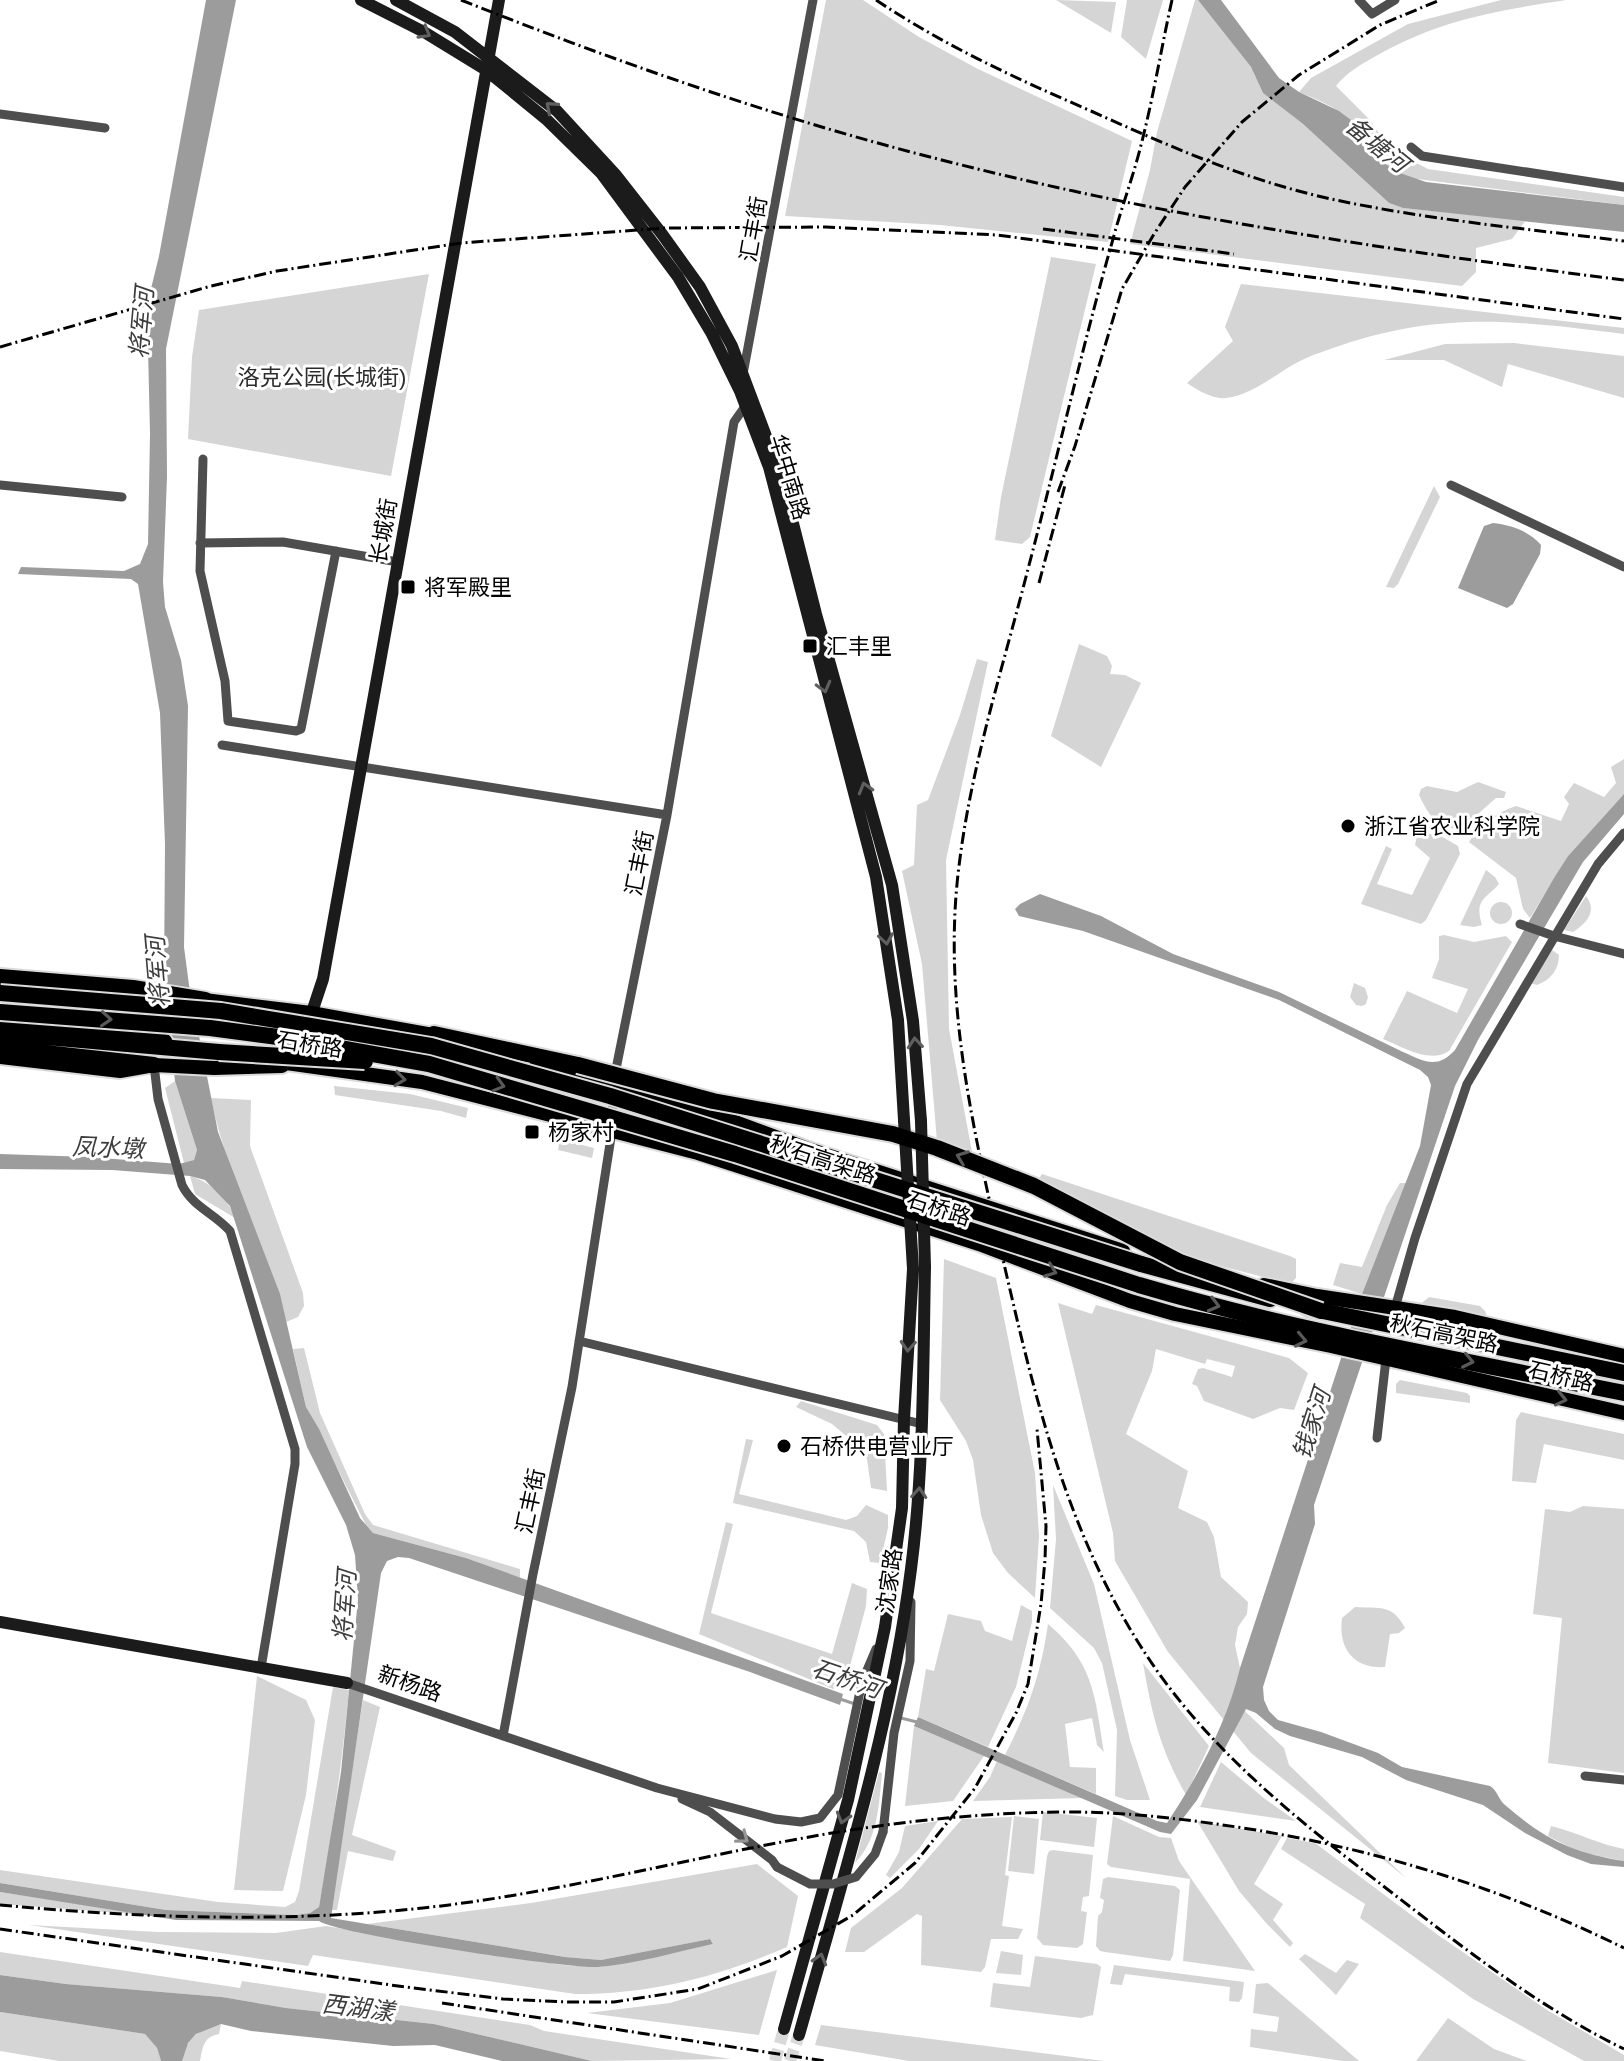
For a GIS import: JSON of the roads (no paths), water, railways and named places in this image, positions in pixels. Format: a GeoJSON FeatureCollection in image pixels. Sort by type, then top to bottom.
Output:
{"type":"FeatureCollection","features":[{"type":"Feature","properties":{"kind":"highway"},"geometry":{"type":"LineString","coordinates":[[0,977],[201,999]]}},
{"type":"Feature","properties":{"kind":"highway","name":"秋石高架路"},"geometry":{"type":"LineString","coordinates":[[0,993],[221,1011],[431,1046],[639,1104],[1160,1271],[1321,1311],[1624,1373]]}},
{"type":"Feature","properties":{"kind":"highway","name":"秋石高架路"},"geometry":{"type":"LineString","coordinates":[[0,1012],[210,1028],[429,1064],[735,1154],[1160,1291],[1326,1331],[1624,1393]]}},
{"type":"Feature","properties":{"kind":"highway"},"geometry":{"type":"LineString","coordinates":[[0,1033],[219,1052],[429,1064]]}},
{"type":"Feature","properties":{"kind":"highway"},"geometry":{"type":"LineString","coordinates":[[434,1034],[578,1065],[713,1101],[893,1134],[1034,1186],[1180,1262],[1321,1311]]}},
{"type":"Feature","properties":{"kind":"highway"},"geometry":{"type":"LineString","coordinates":[[0,1048],[155,1065]]}},
{"type":"Feature","properties":{"kind":"main road","name":"华中南路"},"geometry":{"type":"LineString","coordinates":[[361,0],[424,32],[486,70],[546,119],[601,173],[678,277],[712,334],[747,406],[775,491],[876,877],[898,1020],[904,1120],[919,1268]]}},
{"type":"Feature","properties":{"kind":"main road","name":"华中南路"},"geometry":{"type":"LineString","coordinates":[[396,0],[455,32],[557,111],[625,186],[700,287],[732,346],[781,476],[892,885],[913,1021],[921,1121]]}},
{"type":"Feature","properties":{"kind":"main road","name":"长城街"},"geometry":{"type":"LineString","coordinates":[[294,1065],[323,979],[499,0]]}},
{"type":"Feature","properties":{"kind":"main road"},"geometry":{"type":"LineString","coordinates":[[0,985],[155,994]]}},
{"type":"Feature","properties":{"kind":"main road","name":"石桥路"},"geometry":{"type":"LineString","coordinates":[[201,999],[311,1013],[434,1034],[711,1113],[811,1150],[1125,1252],[1317,1296],[1483,1323],[1624,1356]]}},
{"type":"Feature","properties":{"kind":"main road","name":"石桥路"},"geometry":{"type":"LineString","coordinates":[[0,1024],[165,1041],[294,1065],[422,1082],[698,1153],[979,1244],[1160,1310],[1624,1413]]}},
{"type":"Feature","properties":{"kind":"main road"},"geometry":{"type":"LineString","coordinates":[[0,1057],[120,1071],[155,1065],[214,1068],[294,1065]]}},
{"type":"Feature","properties":{"kind":"main road","name":"沈家路"},"geometry":{"type":"LineString","coordinates":[[799,2035],[867,1790],[902,1628],[911,1571],[920,1491],[922,1424],[919,1268],[921,1121]]}},
{"type":"Feature","properties":{"kind":"main road","name":"沈家路"},"geometry":{"type":"LineString","coordinates":[[784,2029],[848,1800],[863,1706],[885,1627],[902,1508],[904,1419],[919,1268]]}},
{"type":"Feature","properties":{"kind":"main road","name":"新杨路"},"geometry":{"type":"LineString","coordinates":[[0,1622],[347,1683]]}},
{"type":"Feature","properties":{"kind":"street","name":"汇丰街"},"geometry":{"type":"LineString","coordinates":[[503,1736],[572,1387],[612,1131],[613,1085],[667,815],[734,422],[747,406],[743,374],[813,0]]}},
{"type":"Feature","properties":{"kind":"street"},"geometry":{"type":"LineString","coordinates":[[1359,0],[1372,14],[1395,0]]}},
{"type":"Feature","properties":{"kind":"street"},"geometry":{"type":"LineString","coordinates":[[0,114],[105,128]]}},
{"type":"Feature","properties":{"kind":"street"},"geometry":{"type":"LineString","coordinates":[[1411,147],[1422,156],[1624,187]]}},
{"type":"Feature","properties":{"kind":"street"},"geometry":{"type":"LineString","coordinates":[[203,459],[200,571],[225,681],[228,721],[296,731],[301,729],[336,551]]}},
{"type":"Feature","properties":{"kind":"street"},"geometry":{"type":"LineString","coordinates":[[0,485],[122,497]]}},
{"type":"Feature","properties":{"kind":"street"},"geometry":{"type":"LineString","coordinates":[[1451,485],[1624,567]]}},
{"type":"Feature","properties":{"kind":"street"},"geometry":{"type":"LineString","coordinates":[[200,543],[283,542],[398,562]]}},
{"type":"Feature","properties":{"kind":"street"},"geometry":{"type":"LineString","coordinates":[[222,745],[667,815]]}},
{"type":"Feature","properties":{"kind":"street"},"geometry":{"type":"LineString","coordinates":[[1392,1308],[1467,1084],[1598,864],[1624,833]]}},
{"type":"Feature","properties":{"kind":"street"},"geometry":{"type":"LineString","coordinates":[[1520,924],[1624,954]]}},
{"type":"Feature","properties":{"kind":"street"},"geometry":{"type":"LineString","coordinates":[[155,1065],[158,1099],[182,1185],[199,1208],[218,1217],[230,1231],[295,1449],[261,1668]]}},
{"type":"Feature","properties":{"kind":"street"},"geometry":{"type":"LineString","coordinates":[[579,1341],[922,1424]]}},
{"type":"Feature","properties":{"kind":"street"},"geometry":{"type":"LineString","coordinates":[[1377,1438],[1381,1358]]}},
{"type":"Feature","properties":{"kind":"street"},"geometry":{"type":"LineString","coordinates":[[657,1788],[710,1812],[777,1867],[810,1884],[833,1884],[856,1877],[875,1854],[883,1832],[896,1723],[910,1661],[911,1571]]}},
{"type":"Feature","properties":{"kind":"street","name":"新杨路"},"geometry":{"type":"LineString","coordinates":[[347,1683],[657,1788]]}},
{"type":"Feature","properties":{"kind":"street"},"geometry":{"type":"LineString","coordinates":[[657,1788],[788,1822],[820,1818],[838,1795],[863,1706]]}},
{"type":"Feature","properties":{"kind":"street"},"geometry":{"type":"LineString","coordinates":[[1585,1776],[1624,1780]]}},
{"type":"Feature","properties":{"kind":"waterway","name":"石桥河"},"geometry":{"type":"LineString","coordinates":[[840,1699],[855,1704]]}},
{"type":"Feature","properties":{"kind":"waterway","name":"石桥河"},"geometry":{"type":"LineString","coordinates":[[901,1718],[917,1722]]}},
{"type":"Feature","properties":{"kind":"tunnel"},"geometry":{"type":"LineString","coordinates":[[775,2061],[784,2029]]}},
{"type":"Feature","properties":{"kind":"tunnel"},"geometry":{"type":"LineString","coordinates":[[790,2061],[799,2035]]}},
{"type":"Feature","properties":{"kind":"railway"},"geometry":{"type":"LineString","coordinates":[[461,0],[638,67],[757,107],[877,143],[1023,180],[1279,230],[1624,280]]}},
{"type":"Feature","properties":{"kind":"railway"},"geometry":{"type":"LineString","coordinates":[[876,0],[954,47],[1035,86],[1181,150],[1273,184],[1407,213],[1624,241]]}},
{"type":"Feature","properties":{"kind":"railway"},"geometry":{"type":"LineString","coordinates":[[1172,0],[1145,131],[1091,321],[989,717],[964,829],[955,913],[957,1007],[969,1100],[988,1192],[1025,1353],[1057,1465],[1100,1573],[1160,1675],[1238,1765],[1329,1843],[1504,1976],[1563,2015],[1624,2049]]}},
{"type":"Feature","properties":{"kind":"railway"},"geometry":{"type":"LineString","coordinates":[[1058,492],[1122,289],[1185,187],[1242,122],[1299,75],[1380,25],[1440,0]]}},
{"type":"Feature","properties":{"kind":"railway"},"geometry":{"type":"LineString","coordinates":[[0,347],[211,286],[277,271],[461,243],[665,228],[826,227],[997,235],[1624,319]]}},
{"type":"Feature","properties":{"kind":"railway"},"geometry":{"type":"LineString","coordinates":[[1043,229],[1234,254]]}},
{"type":"Feature","properties":{"kind":"railway"},"geometry":{"type":"LineString","coordinates":[[1039,583],[1065,485]]}},
{"type":"Feature","properties":{"kind":"railway"},"geometry":{"type":"LineString","coordinates":[[0,1929],[398,1986],[503,1999],[568,2002],[614,2002],[698,1989],[782,1956],[853,1915],[915,1863],[975,1788],[1016,1713],[1028,1684],[1045,1560],[1046,1526],[1037,1429]]}},
{"type":"Feature","properties":{"kind":"railway"},"geometry":{"type":"LineString","coordinates":[[0,1905],[212,1917],[370,1913],[526,1893],[862,1828],[981,1815],[1093,1812],[1155,1816],[1237,1827],[1387,1858],[1483,1888],[1624,1948]]}},
{"type":"Feature","properties":{"kind":"railway"},"geometry":{"type":"LineString","coordinates":[[442,2003],[825,2061]]}},
{"type":"Feature","properties":{"kind":"place","name":"将军殿里"},"geometry":{"type":"Point","coordinates":[408,587]}},
{"type":"Feature","properties":{"kind":"place","name":"汇丰里"},"geometry":{"type":"Point","coordinates":[810,646]}},
{"type":"Feature","properties":{"kind":"place","name":"浙江省农业科学院"},"geometry":{"type":"Point","coordinates":[1348,826]}},
{"type":"Feature","properties":{"kind":"place","name":"杨家村"},"geometry":{"type":"Point","coordinates":[532,1132]}},
{"type":"Feature","properties":{"kind":"place","name":"石桥供电营业厅"},"geometry":{"type":"Point","coordinates":[784,1446]}},
{"type":"Feature","properties":{"kind":"water label","name":"备塘河"},"geometry":{"type":"Point","coordinates":[1377,145]}},
{"type":"Feature","properties":{"kind":"water label","name":"将军河"},"geometry":{"type":"Point","coordinates":[142,323]}},
{"type":"Feature","properties":{"kind":"water label","name":"将军河"},"geometry":{"type":"Point","coordinates":[158,972]}},
{"type":"Feature","properties":{"kind":"water label","name":"凤水墩"},"geometry":{"type":"Point","coordinates":[108,1148]}},
{"type":"Feature","properties":{"kind":"water label","name":"钱家河"},"geometry":{"type":"Point","coordinates":[1312,1424]}},
{"type":"Feature","properties":{"kind":"water label","name":"将军河"},"geometry":{"type":"Point","coordinates":[345,1606]}},
{"type":"Feature","properties":{"kind":"water label","name":"西湖漾"},"geometry":{"type":"Point","coordinates":[358,2008]}},
{"type":"Feature","properties":{"kind":"park label","name":"洛克公园(长城街)"},"geometry":{"type":"Point","coordinates":[322,377]}}]}
